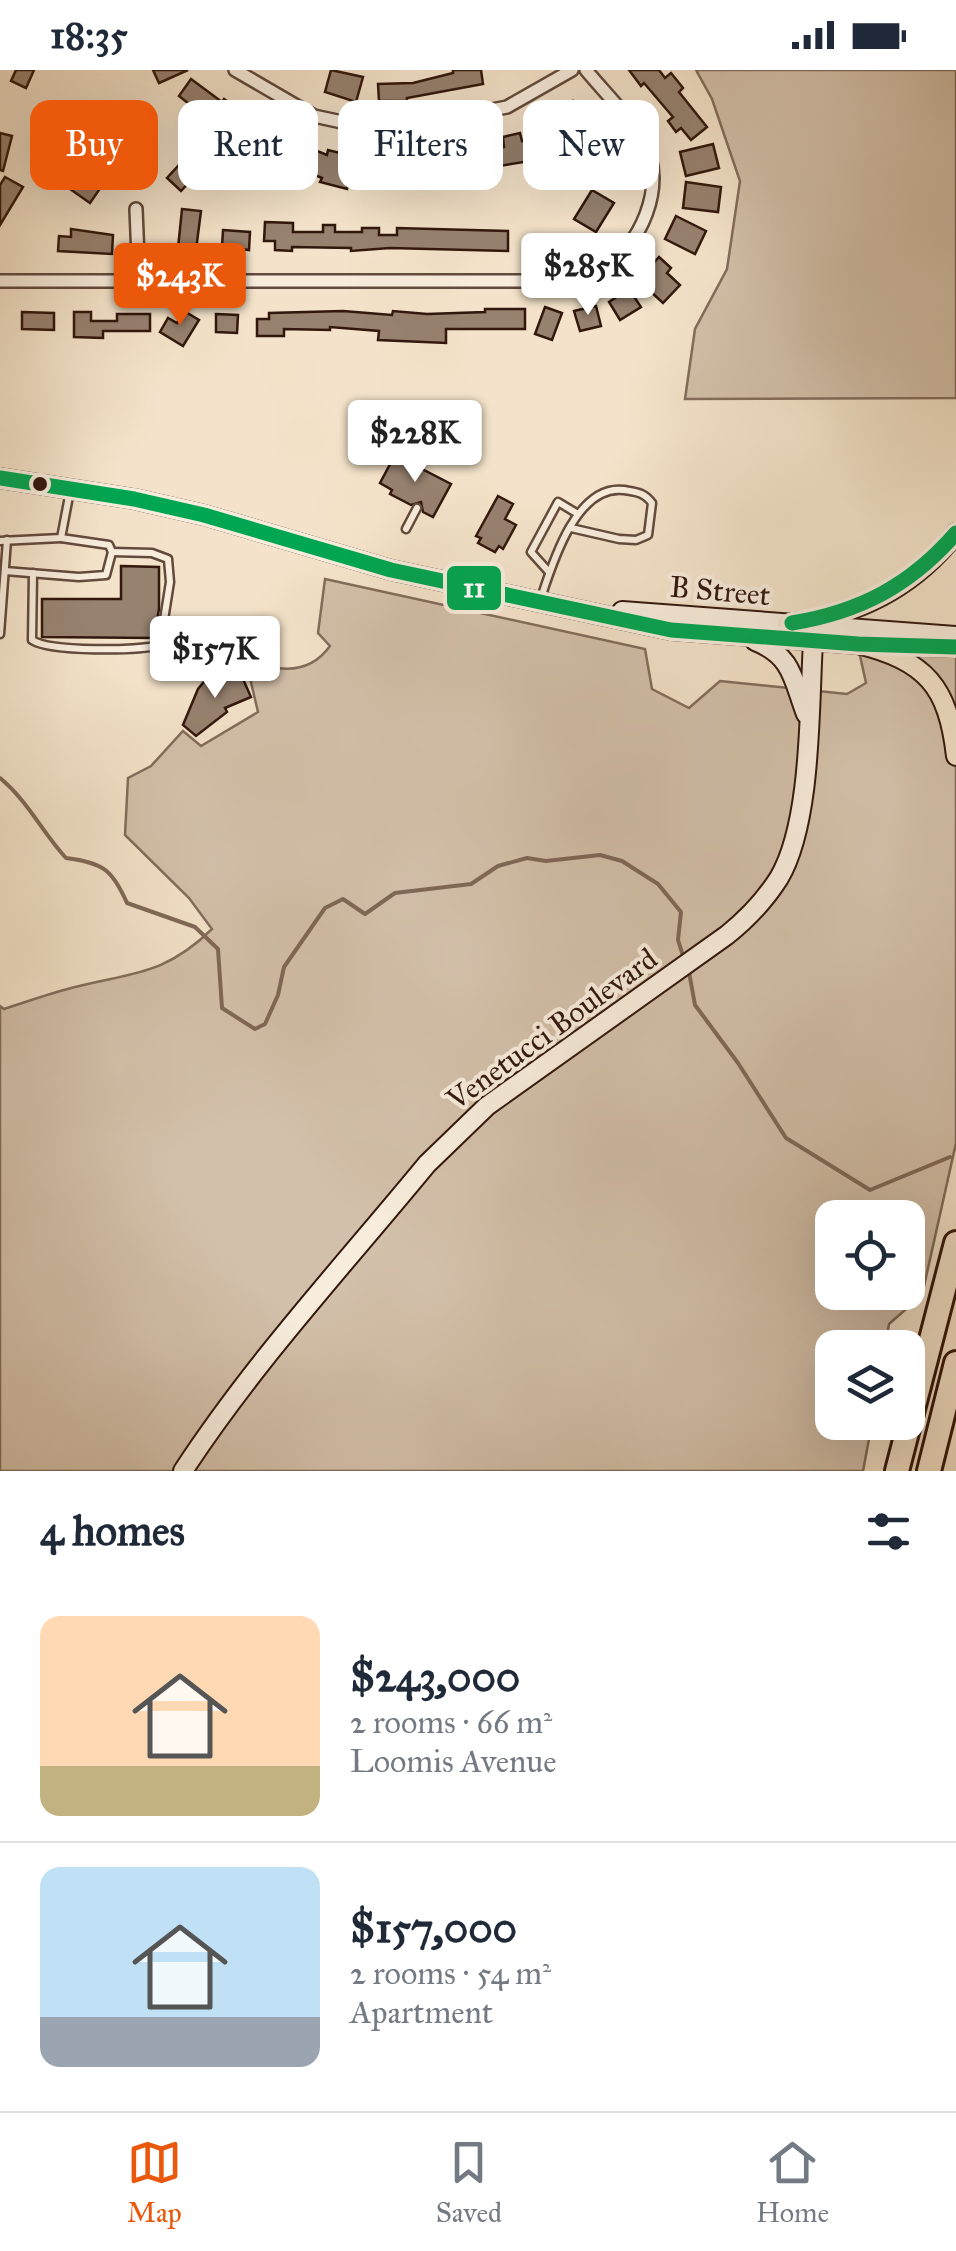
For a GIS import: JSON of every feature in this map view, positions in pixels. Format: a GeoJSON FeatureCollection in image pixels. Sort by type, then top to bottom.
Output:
{"type":"FeatureCollection","features":[{"type":"Feature","properties":{"kind":"highway"},"geometry":{"type":"LineString","coordinates":[[897,1471],[956,1243]]}},
{"type":"Feature","properties":{"kind":"highway"},"geometry":{"type":"LineString","coordinates":[[928,1471],[956,1363]]}},
{"type":"Feature","properties":{"kind":"main road","name":"B Street"},"geometry":{"type":"LineString","coordinates":[[0,478],[204,515],[391,570],[671,630],[813,642],[956,647]]}},
{"type":"Feature","properties":{"kind":"main road"},"geometry":{"type":"LineString","coordinates":[[786,624],[833,616],[870,604],[917,574],[956,533]]}},
{"type":"Feature","properties":{"kind":"main road","name":"B Street"},"geometry":{"type":"LineString","coordinates":[[539,604],[956,636]]}},
{"type":"Feature","properties":{"kind":"main road","name":"Venetucci Boulevard"},"geometry":{"type":"LineString","coordinates":[[745,637],[772,648],[788,664],[808,718]]}},
{"type":"Feature","properties":{"kind":"main road","name":"Venetucci Boulevard"},"geometry":{"type":"LineString","coordinates":[[183,1471],[226,1408],[457,1132],[487,1106],[727,935],[747,919],[780,876],[802,802],[813,642]]}},
{"type":"Feature","properties":{"kind":"main road"},"geometry":{"type":"LineString","coordinates":[[858,644],[896,655],[927,676],[948,710],[956,756]]}},
{"type":"Feature","properties":{"kind":"main road","name":"Venetucci Boulevard"},"geometry":{"type":"LineString","coordinates":[[200,1471],[226,1408]]}},
{"type":"Feature","properties":{"kind":"street"},"geometry":{"type":"LineString","coordinates":[[234,70],[314,116],[365,127],[404,127],[507,107],[572,70]]}},
{"type":"Feature","properties":{"kind":"street"},"geometry":{"type":"LineString","coordinates":[[0,282],[573,281],[599,273],[632,243],[643,224],[652,188],[652,166],[644,143],[586,70]]}},
{"type":"Feature","properties":{"kind":"street"},"geometry":{"type":"LineString","coordinates":[[136,210],[139,282]]}},
{"type":"Feature","properties":{"kind":"lane"},"geometry":{"type":"LineString","coordinates":[[61,538],[71,488]]}},
{"type":"Feature","properties":{"kind":"lane"},"geometry":{"type":"LineString","coordinates":[[539,604],[549,572],[571,528],[578,514],[588,500],[599,492],[614,489],[648,496],[653,513],[648,535],[636,540],[571,528]]}},
{"type":"Feature","properties":{"kind":"lane"},"geometry":{"type":"LineString","coordinates":[[549,572],[531,552],[558,502],[578,514]]}},
{"type":"Feature","properties":{"kind":"lane"},"geometry":{"type":"LineString","coordinates":[[406,529],[416,508]]}},
{"type":"Feature","properties":{"kind":"lane"},"geometry":{"type":"LineString","coordinates":[[0,634],[4,540],[61,538],[109,545],[112,552],[103,577],[5,572]]}},
{"type":"Feature","properties":{"kind":"lane"},"geometry":{"type":"LineString","coordinates":[[33,574],[32,640],[37,644],[64,648],[160,645],[170,582],[168,559],[152,553],[112,552]]}},
{"type":"Feature","properties":{"kind":"shaded area"},"geometry":{"type":"Polygon","coordinates":[[[696,70],[956,70],[956,398],[685,399],[695,329],[727,269],[740,181],[712,99],[696,70]]]}},
{"type":"Feature","properties":{"kind":"shaded area"},"geometry":{"type":"Polygon","coordinates":[[[325,579],[645,649],[652,689],[689,708],[720,681],[847,694],[866,683],[859,651],[956,657],[956,1143],[925,1282],[925,1200],[815,1200],[815,1310],[905,1310],[889,1324],[888,1330],[815,1330],[815,1440],[869,1440],[863,1471],[0,1471],[0,1006],[4,1009],[146,970],[178,956],[212,929],[189,898],[125,835],[128,778],[151,766],[183,731],[201,746],[258,712],[250,678],[271,667],[288,669],[311,663],[330,646],[318,633],[325,579]]]}},
{"type":"Feature","properties":{"kind":"building"},"geometry":{"type":"Polygon","coordinates":[[[16,70],[34,70],[26,88],[11,81],[16,70]]]}},
{"type":"Feature","properties":{"kind":"building"},"geometry":{"type":"Polygon","coordinates":[[[153,70],[188,70],[159,83],[153,70]]]}},
{"type":"Feature","properties":{"kind":"building"},"geometry":{"type":"Polygon","coordinates":[[[331,70],[363,77],[357,100],[325,92],[331,70]]]}},
{"type":"Feature","properties":{"kind":"building"},"geometry":{"type":"Polygon","coordinates":[[[481,70],[483,84],[407,100],[379,100],[378,84],[413,83],[481,70]]]}},
{"type":"Feature","properties":{"kind":"building"},"geometry":{"type":"Polygon","coordinates":[[[629,70],[659,70],[665,78],[671,73],[683,88],[679,92],[707,127],[691,140],[681,128],[676,132],[668,121],[673,117],[644,83],[641,86],[629,70]]]}},
{"type":"Feature","properties":{"kind":"building"},"geometry":{"type":"Polygon","coordinates":[[[191,79],[219,100],[184,100],[179,96],[191,79]]]}},
{"type":"Feature","properties":{"kind":"building"},"geometry":{"type":"Polygon","coordinates":[[[0,133],[12,136],[3,171],[0,170],[0,133]]]}},
{"type":"Feature","properties":{"kind":"building"},"geometry":{"type":"Polygon","coordinates":[[[520,133],[523,162],[503,165],[503,137],[520,133]]]}},
{"type":"Feature","properties":{"kind":"building"},"geometry":{"type":"Polygon","coordinates":[[[713,144],[719,168],[686,176],[680,152],[713,144]]]}},
{"type":"Feature","properties":{"kind":"building"},"geometry":{"type":"Polygon","coordinates":[[[328,150],[338,152],[338,187],[320,182],[322,178],[318,176],[318,151],[327,155],[328,150]]]}},
{"type":"Feature","properties":{"kind":"building"},"geometry":{"type":"Polygon","coordinates":[[[178,166],[178,188],[167,178],[178,166]]]}},
{"type":"Feature","properties":{"kind":"building"},"geometry":{"type":"Polygon","coordinates":[[[5,177],[23,187],[0,225],[0,185],[5,177]]]}},
{"type":"Feature","properties":{"kind":"building"},"geometry":{"type":"Polygon","coordinates":[[[686,182],[721,187],[718,212],[683,208],[686,182]]]}},
{"type":"Feature","properties":{"kind":"building"},"geometry":{"type":"Polygon","coordinates":[[[71,190],[99,190],[90,203],[71,190]]]}},
{"type":"Feature","properties":{"kind":"building"},"geometry":{"type":"Polygon","coordinates":[[[592,190],[614,203],[596,232],[574,219],[592,190]]]}},
{"type":"Feature","properties":{"kind":"building"},"geometry":{"type":"Polygon","coordinates":[[[182,209],[201,211],[196,250],[178,248],[182,209]]]}},
{"type":"Feature","properties":{"kind":"building"},"geometry":{"type":"Polygon","coordinates":[[[676,216],[706,231],[695,254],[665,239],[676,216]]]}},
{"type":"Feature","properties":{"kind":"building"},"geometry":{"type":"Polygon","coordinates":[[[265,222],[293,223],[293,232],[323,232],[323,225],[335,225],[335,232],[379,228],[379,235],[397,235],[397,228],[508,231],[508,251],[292,247],[292,251],[275,250],[275,241],[264,241],[265,222]]]}},
{"type":"Feature","properties":{"kind":"building"},"geometry":{"type":"Polygon","coordinates":[[[71,229],[113,235],[112,254],[58,251],[59,236],[71,237],[71,229]]]}},
{"type":"Feature","properties":{"kind":"building"},"geometry":{"type":"Polygon","coordinates":[[[223,230],[250,232],[249,250],[222,247],[223,230]]]}},
{"type":"Feature","properties":{"kind":"building"},"geometry":{"type":"Polygon","coordinates":[[[659,257],[671,268],[667,273],[680,285],[663,303],[638,280],[659,257]]]}},
{"type":"Feature","properties":{"kind":"building"},"geometry":{"type":"Polygon","coordinates":[[[629,289],[641,307],[620,320],[609,302],[629,289]]]}},
{"type":"Feature","properties":{"kind":"building"},"geometry":{"type":"Polygon","coordinates":[[[596,306],[601,326],[580,331],[574,311],[596,306]]]}},
{"type":"Feature","properties":{"kind":"building"},"geometry":{"type":"Polygon","coordinates":[[[545,307],[562,313],[552,340],[535,334],[545,307]]]}},
{"type":"Feature","properties":{"kind":"building"},"geometry":{"type":"Polygon","coordinates":[[[525,309],[525,329],[446,329],[446,343],[378,340],[379,331],[330,327],[284,329],[284,336],[257,336],[257,319],[269,319],[269,313],[343,311],[392,315],[393,311],[427,314],[525,309]]]}},
{"type":"Feature","properties":{"kind":"building"},"geometry":{"type":"Polygon","coordinates":[[[184,311],[199,320],[183,346],[160,332],[168,318],[177,323],[184,311]]]}},
{"type":"Feature","properties":{"kind":"building"},"geometry":{"type":"Polygon","coordinates":[[[22,312],[54,313],[54,330],[22,329],[22,312]]]}},
{"type":"Feature","properties":{"kind":"building"},"geometry":{"type":"Polygon","coordinates":[[[74,312],[91,312],[91,321],[117,321],[117,314],[150,314],[150,331],[103,331],[103,338],[74,337],[74,312]]]}},
{"type":"Feature","properties":{"kind":"building"},"geometry":{"type":"Polygon","coordinates":[[[216,314],[238,315],[237,333],[216,332],[216,314]]]}},
{"type":"Feature","properties":{"kind":"building"},"geometry":{"type":"Polygon","coordinates":[[[395,455],[451,484],[433,517],[423,512],[421,502],[411,505],[390,494],[392,490],[380,483],[395,455]]]}},
{"type":"Feature","properties":{"kind":"building"},"geometry":{"type":"Polygon","coordinates":[[[498,496],[513,504],[505,519],[516,525],[503,549],[499,546],[495,552],[478,543],[481,538],[476,536],[498,496]]]}},
{"type":"Feature","properties":{"kind":"building"},"geometry":{"type":"Polygon","coordinates":[[[121,566],[159,567],[154,638],[42,637],[42,599],[121,599],[121,566]]]}},
{"type":"Feature","properties":{"kind":"building"},"geometry":{"type":"Polygon","coordinates":[[[239,670],[251,697],[225,708],[227,712],[196,736],[183,725],[198,689],[208,677],[214,681],[239,670]]]}},
{"type":"Feature","properties":{"kind":"waterway"},"geometry":{"type":"LineString","coordinates":[[0,778],[66,858],[98,865],[111,875],[127,903],[195,927],[218,949],[222,1008],[255,1029],[265,1024],[278,995],[284,967],[325,908],[343,899],[365,914],[395,893],[471,884],[498,866],[527,858],[546,861],[600,855],[622,861],[658,884],[681,912],[678,940],[684,959]]}},
{"type":"Feature","properties":{"kind":"waterway"},"geometry":{"type":"LineString","coordinates":[[689,972],[695,1005],[786,1138],[870,1190],[950,1157]]}},
{"type":"Feature","properties":{"kind":"transit line","name":"11"},"geometry":{"type":"LineString","coordinates":[[0,478],[134,499],[204,515],[391,570],[671,630],[956,647]]}},
{"type":"Feature","properties":{"kind":"transit line","name":"11"},"geometry":{"type":"LineString","coordinates":[[792,623],[840,612],[883,593],[921,567],[956,533]]}}]}
